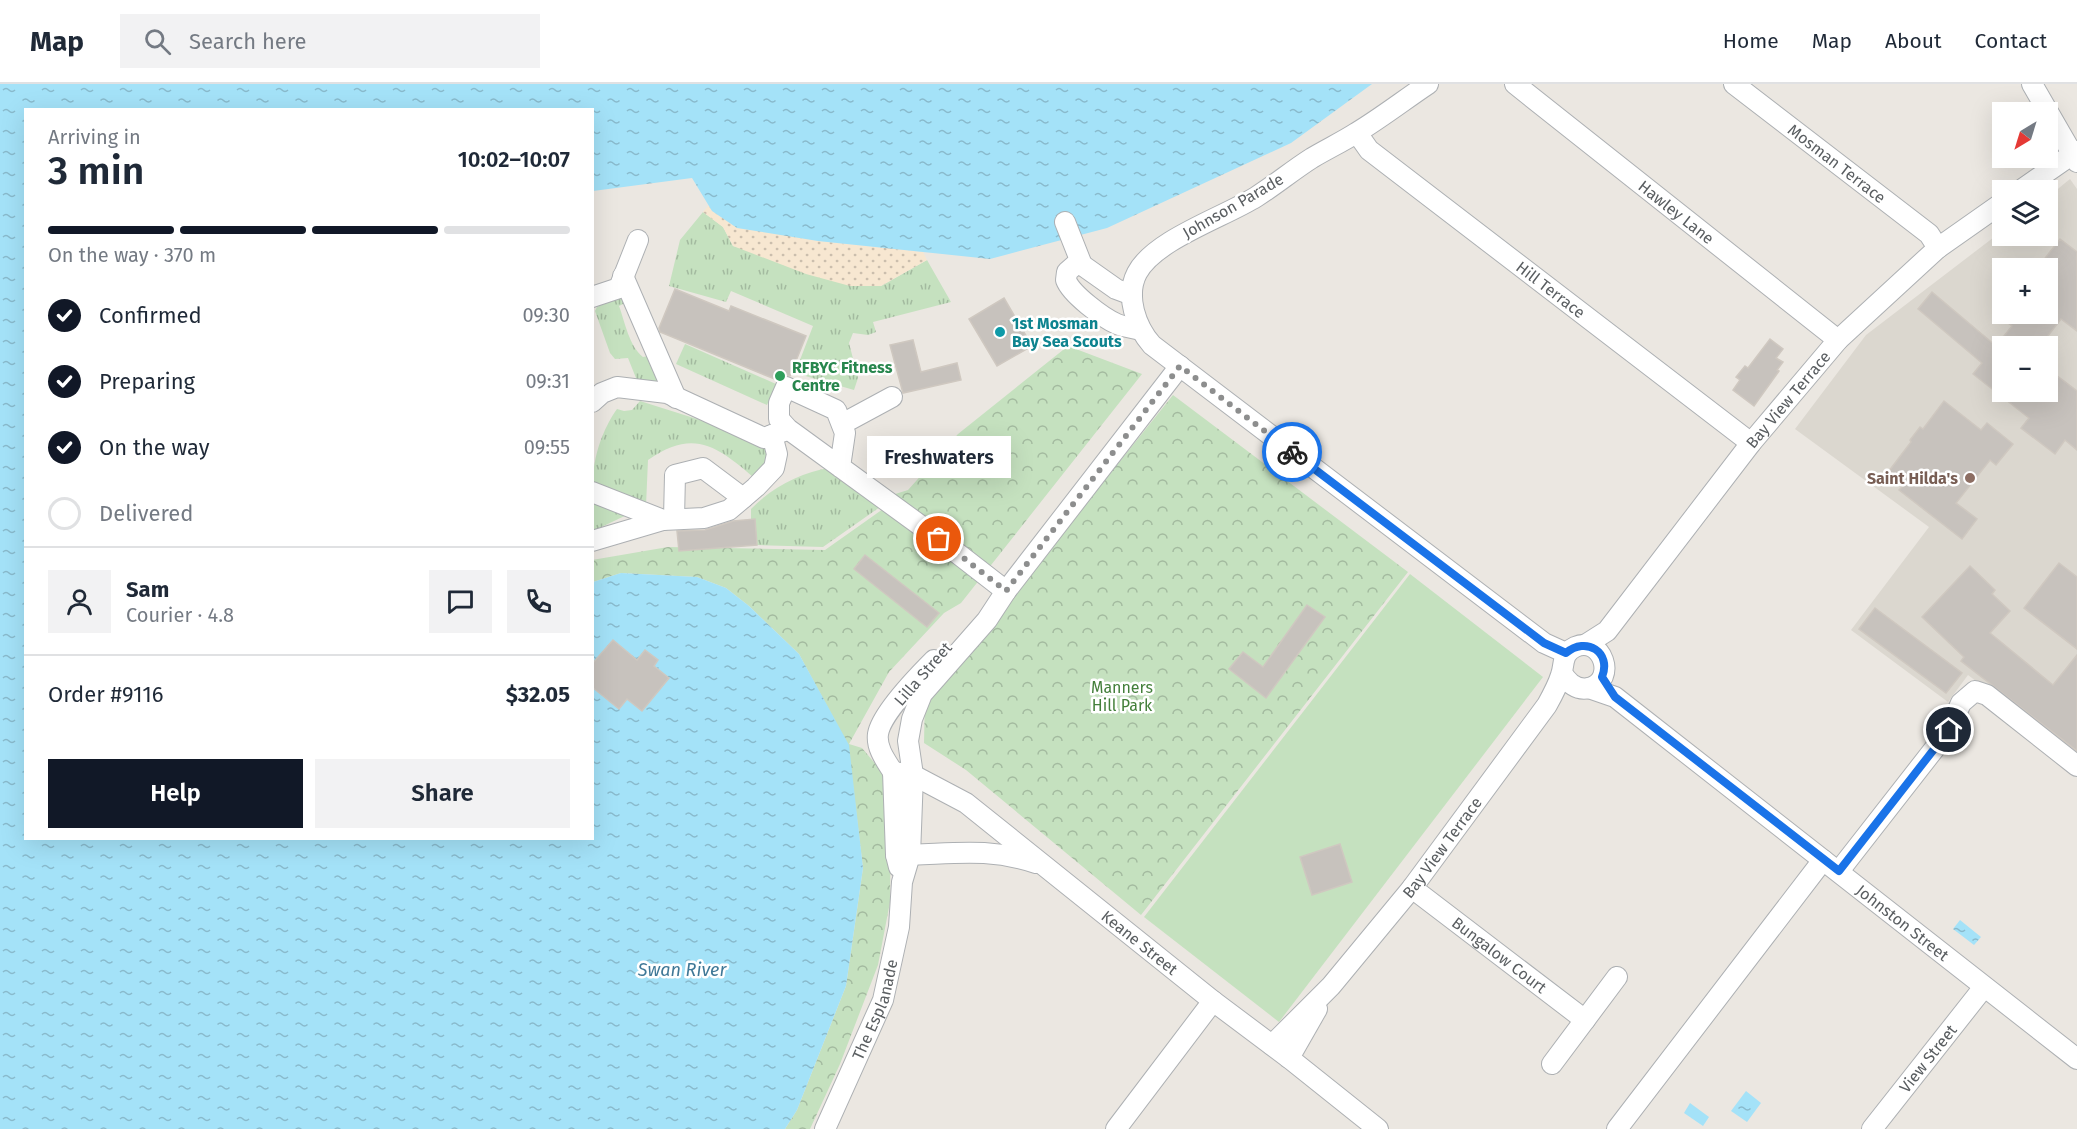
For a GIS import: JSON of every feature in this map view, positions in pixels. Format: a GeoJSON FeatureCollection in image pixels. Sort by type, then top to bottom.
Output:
{"type":"FeatureCollection","features":[{"type":"Feature","properties":{"kind":"street","name":"Johnson Parade"},"geometry":{"type":"LineString","coordinates":[[1132,295],[1137,273],[1157,251],[1255,197],[1311,159],[1357,133],[1428,84]]}},
{"type":"Feature","properties":{"kind":"street","name":"Hawley Lane"},"geometry":{"type":"LineString","coordinates":[[1515,84],[1838,340]]}},
{"type":"Feature","properties":{"kind":"street","name":"Mosman Terrace"},"geometry":{"type":"LineString","coordinates":[[1734,84],[1929,234],[1938,248]]}},
{"type":"Feature","properties":{"kind":"street"},"geometry":{"type":"LineString","coordinates":[[2032,84],[2075,156],[2037,180]]}},
{"type":"Feature","properties":{"kind":"street","name":"Hill Terrace"},"geometry":{"type":"LineString","coordinates":[[1357,133],[1369,150],[1751,443]]}},
{"type":"Feature","properties":{"kind":"street","name":"Bay View Terrace"},"geometry":{"type":"LineString","coordinates":[[1272,1045],[1331,986],[1412,888],[1547,705],[1580,672],[1607,631],[1751,443],[1838,340],[1938,248],[1992,210]]}},
{"type":"Feature","properties":{"kind":"street"},"geometry":{"type":"LineString","coordinates":[[1065,222],[1082,265],[1116,289],[1132,295],[1135,316],[1141,330],[1152,345],[1580,672]]}},
{"type":"Feature","properties":{"kind":"street"},"geometry":{"type":"LineString","coordinates":[[594,296],[619,288],[638,240]]}},
{"type":"Feature","properties":{"kind":"street"},"geometry":{"type":"LineString","coordinates":[[1082,265],[1070,268],[1066,276],[1068,286],[1073,292],[1111,321],[1120,326],[1141,330]]}},
{"type":"Feature","properties":{"kind":"street"},"geometry":{"type":"LineString","coordinates":[[623,276],[676,398]]}},
{"type":"Feature","properties":{"kind":"street","name":"Lilla Street"},"geometry":{"type":"LineString","coordinates":[[1006,591],[972,619],[909,687],[884,720],[878,734],[879,745],[885,760],[903,774],[910,728],[922,694],[987,620],[1006,591],[1180,366]]}},
{"type":"Feature","properties":{"kind":"street"},"geometry":{"type":"LineString","coordinates":[[594,400],[602,393],[617,387],[667,393],[764,438],[780,432]]}},
{"type":"Feature","properties":{"kind":"street"},"geometry":{"type":"LineString","coordinates":[[594,540],[669,520],[704,518],[729,510],[756,488],[774,468],[780,432],[779,403],[786,387],[836,411],[845,433],[840,467]]}},
{"type":"Feature","properties":{"kind":"street"},"geometry":{"type":"LineString","coordinates":[[842,424],[891,397]]}},
{"type":"Feature","properties":{"kind":"street"},"geometry":{"type":"LineString","coordinates":[[780,432],[840,467],[1006,591]]}},
{"type":"Feature","properties":{"kind":"street"},"geometry":{"type":"LineString","coordinates":[[669,520],[675,475],[703,468],[743,498]]}},
{"type":"Feature","properties":{"kind":"street"},"geometry":{"type":"LineString","coordinates":[[594,493],[669,520]]}},
{"type":"Feature","properties":{"kind":"street","name":"Bay View Terrace"},"geometry":{"type":"LineString","coordinates":[[1580,672],[1578,646],[1585,645],[1607,631]]}},
{"type":"Feature","properties":{"kind":"street","name":"Johnston Street"},"geometry":{"type":"LineString","coordinates":[[1580,672],[2077,1059]]}},
{"type":"Feature","properties":{"kind":"street"},"geometry":{"type":"LineString","coordinates":[[1617,1129],[1831,866],[1949,730],[1961,703],[1976,691],[1988,695],[2077,766]]}},
{"type":"Feature","properties":{"kind":"street","name":"The Esplanade"},"geometry":{"type":"LineString","coordinates":[[825,1129],[883,1000],[899,927],[903,855],[903,774]]}},
{"type":"Feature","properties":{"kind":"street","name":"Keane Street"},"geometry":{"type":"LineString","coordinates":[[903,774],[966,802],[1378,1129]]}},
{"type":"Feature","properties":{"kind":"street"},"geometry":{"type":"LineString","coordinates":[[903,855],[984,852],[1003,854],[1047,867]]}},
{"type":"Feature","properties":{"kind":"street","name":"Bungalow Court"},"geometry":{"type":"LineString","coordinates":[[1412,888],[1585,1020]]}},
{"type":"Feature","properties":{"kind":"street"},"geometry":{"type":"LineString","coordinates":[[1552,1064],[1617,977]]}},
{"type":"Feature","properties":{"kind":"street","name":"Bay View Terrace"},"geometry":{"type":"LineString","coordinates":[[1289,1058],[1331,986]]}},
{"type":"Feature","properties":{"kind":"street","name":"View Street"},"geometry":{"type":"LineString","coordinates":[[1872,1129],[1984,987]]}},
{"type":"Feature","properties":{"kind":"street"},"geometry":{"type":"LineString","coordinates":[[1116,1129],[1213,1000]]}},
{"type":"Feature","properties":{"kind":"shaded area","name":"Saint Hilda's"},"geometry":{"type":"Polygon","coordinates":[[[2070,179],[2077,189],[2077,758],[1968,675],[1948,702],[1851,630],[1929,527],[1795,429],[1866,335],[1992,239],[1992,246],[2058,246],[2058,189],[2070,179]]]}},
{"type":"Feature","properties":{"kind":"green space"},"geometry":{"type":"Polygon","coordinates":[[[703,212],[723,227],[733,246],[881,286],[927,260],[951,302],[873,322],[876,332],[868,335],[853,333],[849,343],[858,378],[854,390],[795,373],[813,326],[731,291],[726,302],[669,286],[680,240],[703,212]]]}},
{"type":"Feature","properties":{"kind":"green space"},"geometry":{"type":"Polygon","coordinates":[[[623,296],[627,302],[619,306],[634,347],[643,357],[653,355],[665,386],[638,383],[628,358],[615,359],[610,353],[595,311],[597,307],[623,296]]]}},
{"type":"Feature","properties":{"kind":"green space"},"geometry":{"type":"Polygon","coordinates":[[[685,344],[776,384],[767,405],[676,364],[685,344]]]}},
{"type":"Feature","properties":{"kind":"green space"},"geometry":{"type":"Polygon","coordinates":[[[1068,346],[1142,374],[961,603],[944,613],[889,672],[849,744],[862,748],[883,773],[891,800],[890,902],[878,965],[840,1064],[810,1129],[785,1129],[797,1110],[846,986],[863,868],[848,745],[799,654],[749,606],[726,588],[697,577],[621,573],[594,582],[594,560],[668,547],[825,550],[883,509],[892,495],[908,490],[958,434],[1068,346]]]}},
{"type":"Feature","properties":{"kind":"green space","name":"Manners Hill Park"},"geometry":{"type":"Polygon","coordinates":[[[1173,395],[1408,572],[1141,915],[966,770],[924,743],[925,695],[1008,601],[1173,395]]]}},
{"type":"Feature","properties":{"kind":"green space"},"geometry":{"type":"Polygon","coordinates":[[[640,401],[754,437],[764,445],[768,463],[758,481],[719,451],[694,443],[680,444],[648,460],[646,506],[594,486],[596,456],[612,417],[617,409],[632,410],[640,401]]]}},
{"type":"Feature","properties":{"kind":"green space"},"geometry":{"type":"Polygon","coordinates":[[[830,468],[880,507],[823,547],[757,545],[755,520],[751,520],[751,509],[768,494],[787,482],[808,473],[830,468]]]}},
{"type":"Feature","properties":{"kind":"green space"},"geometry":{"type":"Polygon","coordinates":[[[594,499],[633,512],[594,531],[594,499]]]}},
{"type":"Feature","properties":{"kind":"green space"},"geometry":{"type":"Polygon","coordinates":[[[1410,574],[1543,677],[1279,1022],[1144,917],[1410,574]]]}},
{"type":"Feature","properties":{"kind":"sand"},"geometry":{"type":"Polygon","coordinates":[[[709,205],[712,211],[818,241],[923,252],[927,260],[881,286],[850,286],[806,274],[733,246],[723,227],[703,212],[709,205]]]}},
{"type":"Feature","properties":{"kind":"water","name":"Swan River"},"geometry":{"type":"Polygon","coordinates":[[[0,84],[1372,84],[1291,143],[1107,228],[990,259],[818,241],[737,228],[712,211],[692,178],[594,191],[594,108],[24,108],[24,840],[594,840],[594,582],[621,573],[697,577],[726,588],[749,606],[799,654],[849,745],[863,868],[846,986],[797,1110],[785,1129],[0,1129],[0,84]]]}},
{"type":"Feature","properties":{"kind":"water"},"geometry":{"type":"Polygon","coordinates":[[[1960,920],[1981,937],[1974,945],[1953,929],[1960,920]]]}},
{"type":"Feature","properties":{"kind":"water"},"geometry":{"type":"Polygon","coordinates":[[[1746,1091],[1761,1103],[1747,1122],[1731,1111],[1746,1091]]]}},
{"type":"Feature","properties":{"kind":"water"},"geometry":{"type":"Polygon","coordinates":[[[1690,1103],[1709,1117],[1703,1126],[1684,1113],[1690,1103]]]}},
{"type":"Feature","properties":{"kind":"building"},"geometry":{"type":"Polygon","coordinates":[[[2060,239],[2077,252],[2077,331],[2061,319],[2058,323],[2058,258],[2045,258],[2055,246],[2058,246],[2060,239]]]}},
{"type":"Feature","properties":{"kind":"building"},"geometry":{"type":"Polygon","coordinates":[[[675,289],[729,311],[731,306],[806,336],[790,376],[784,375],[777,380],[660,332],[659,328],[675,289]]]}},
{"type":"Feature","properties":{"kind":"building"},"geometry":{"type":"Polygon","coordinates":[[[1932,292],[1992,343],[1992,389],[1973,374],[1982,363],[1918,309],[1932,292]]]}},
{"type":"Feature","properties":{"kind":"building","name":"1st Mosman Bay Sea Scouts"},"geometry":{"type":"Polygon","coordinates":[[[1004,298],[1032,346],[997,366],[969,319],[1004,298]]]}},
{"type":"Feature","properties":{"kind":"building"},"geometry":{"type":"Polygon","coordinates":[[[2009,324],[2057,324],[2048,336],[2004,336],[2012,326],[2009,324]]]}},
{"type":"Feature","properties":{"kind":"building"},"geometry":{"type":"Polygon","coordinates":[[[1770,339],[1783,349],[1776,358],[1783,362],[1754,406],[1733,390],[1740,380],[1736,377],[1745,366],[1748,368],[1770,339]]]}},
{"type":"Feature","properties":{"kind":"building"},"geometry":{"type":"Polygon","coordinates":[[[913,340],[921,372],[957,363],[961,380],[903,393],[890,345],[913,340]]]}},
{"type":"Feature","properties":{"kind":"building"},"geometry":{"type":"Polygon","coordinates":[[[2058,377],[2077,391],[2077,450],[2065,440],[2055,454],[2021,428],[2029,418],[2009,402],[2058,402],[2058,377]]]}},
{"type":"Feature","properties":{"kind":"building"},"geometry":{"type":"Polygon","coordinates":[[[1944,401],[1981,430],[1987,423],[2013,444],[1996,465],[1990,460],[1956,503],[1977,519],[1962,539],[1899,490],[1905,484],[1889,471],[1920,427],[1923,429],[1944,401]]]}},
{"type":"Feature","properties":{"kind":"building"},"geometry":{"type":"Polygon","coordinates":[[[755,519],[757,545],[679,551],[677,531],[705,530],[733,521],[755,519]]]}},
{"type":"Feature","properties":{"kind":"building"},"geometry":{"type":"Polygon","coordinates":[[[865,555],[939,613],[927,627],[854,569],[865,555]]]}},
{"type":"Feature","properties":{"kind":"building"},"geometry":{"type":"Polygon","coordinates":[[[2059,563],[2077,577],[2077,649],[2024,608],[2059,563]]]}},
{"type":"Feature","properties":{"kind":"building"},"geometry":{"type":"Polygon","coordinates":[[[1970,566],[1995,590],[1992,594],[2010,611],[1990,633],[2053,685],[2077,655],[2077,751],[1961,661],[1964,657],[1922,617],[1970,566]]]}},
{"type":"Feature","properties":{"kind":"building"},"geometry":{"type":"Polygon","coordinates":[[[1307,605],[1325,617],[1266,698],[1229,669],[1243,652],[1263,667],[1307,605]]]}},
{"type":"Feature","properties":{"kind":"building"},"geometry":{"type":"Polygon","coordinates":[[[1875,608],[1962,673],[1946,693],[1859,629],[1875,608]]]}},
{"type":"Feature","properties":{"kind":"building"},"geometry":{"type":"Polygon","coordinates":[[[613,640],[637,660],[645,650],[658,660],[654,666],[669,678],[642,711],[627,699],[619,709],[594,689],[594,662],[613,640]]]}},
{"type":"Feature","properties":{"kind":"building"},"geometry":{"type":"Polygon","coordinates":[[[1340,844],[1352,882],[1312,895],[1300,857],[1340,844]]]}},
{"type":"Feature","properties":{"kind":"way so far"},"geometry":{"type":"LineString","coordinates":[[939,539],[1006,591],[1180,366],[1292,452]]}},
{"type":"Feature","properties":{"kind":"place","name":"1st Mosman Bay Sea Scouts"},"geometry":{"type":"Point","coordinates":[1000,332]}},
{"type":"Feature","properties":{"kind":"place","name":"RFBYC Fitness Centre"},"geometry":{"type":"Point","coordinates":[780,376]}},
{"type":"Feature","properties":{"kind":"place","name":"Saint Hilda's"},"geometry":{"type":"Point","coordinates":[1970,478]}},
{"type":"Feature","properties":{"kind":"place","name":"Freshwaters"},"geometry":{"type":"Point","coordinates":[939,539]}},
{"type":"Feature","properties":{"kind":"route"},"geometry":{"type":"LineString","coordinates":[[1292,452],[1544,643],[1566,653],[1585,645],[1597,650],[1604,661],[1605,668],[1602,677],[1615,697],[1839,871],[1949,730]]}}]}
